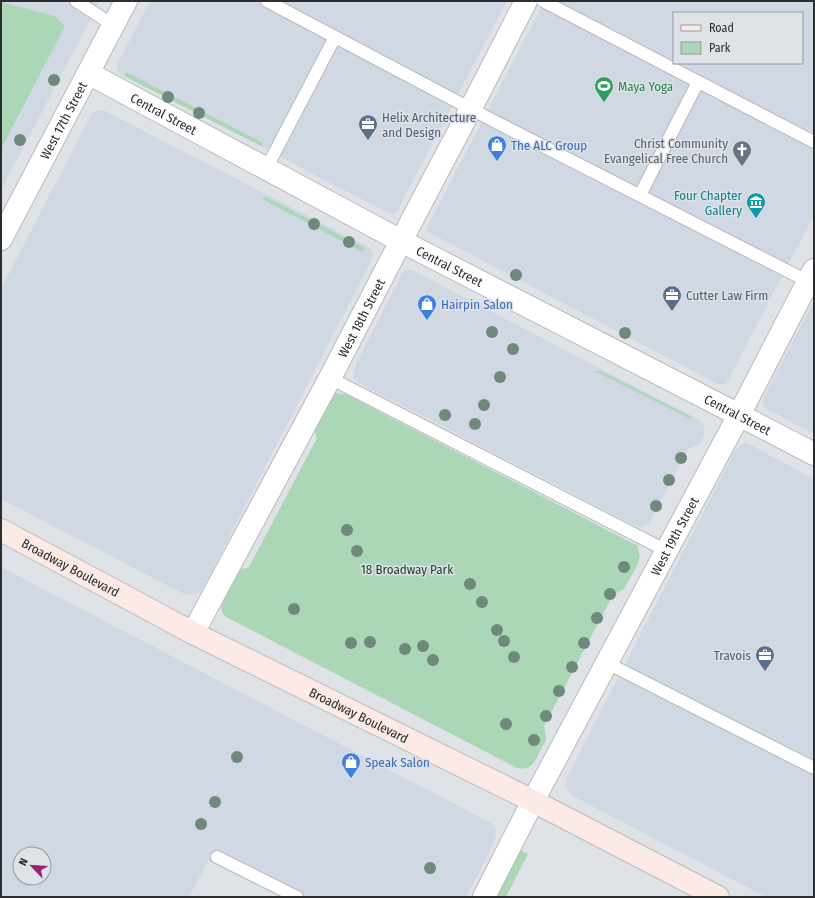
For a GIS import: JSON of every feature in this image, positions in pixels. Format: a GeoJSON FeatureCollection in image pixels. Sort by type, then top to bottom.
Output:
{"type":"FeatureCollection","features":[{"type":"Feature","properties":{"kind":"main road","name":"Broadway Boulevard"},"geometry":{"type":"LineString","coordinates":[[1,530],[194,633],[533,801],[718,897]]}},
{"type":"Feature","properties":{"kind":"street","name":"West 17th Street"},"geometry":{"type":"LineString","coordinates":[[1,239],[126,1]]}},
{"type":"Feature","properties":{"kind":"street","name":"West 18th Street"},"geometry":{"type":"LineString","coordinates":[[194,633],[330,378],[526,1]]}},
{"type":"Feature","properties":{"kind":"street","name":"Central Street"},"geometry":{"type":"LineString","coordinates":[[88,73],[401,241],[814,454]]}},
{"type":"Feature","properties":{"kind":"street","name":"West 19th Street"},"geometry":{"type":"LineString","coordinates":[[533,801],[812,279]]}},
{"type":"Feature","properties":{"kind":"street"},"geometry":{"type":"LineString","coordinates":[[484,897],[533,801]]}},
{"type":"Feature","properties":{"kind":"lane"},"geometry":{"type":"LineString","coordinates":[[76,1],[113,25]]}},
{"type":"Feature","properties":{"kind":"lane"},"geometry":{"type":"LineString","coordinates":[[267,1],[640,195],[812,279]]}},
{"type":"Feature","properties":{"kind":"lane"},"geometry":{"type":"LineString","coordinates":[[543,1],[814,142]]}},
{"type":"Feature","properties":{"kind":"lane"},"geometry":{"type":"LineString","coordinates":[[266,169],[335,37]]}},
{"type":"Feature","properties":{"kind":"lane"},"geometry":{"type":"LineString","coordinates":[[640,195],[698,82]]}},
{"type":"Feature","properties":{"kind":"lane"},"geometry":{"type":"LineString","coordinates":[[330,378],[667,551]]}},
{"type":"Feature","properties":{"kind":"lane"},"geometry":{"type":"LineString","coordinates":[[607,663],[814,768]]}},
{"type":"Feature","properties":{"kind":"lane"},"geometry":{"type":"LineString","coordinates":[[217,857],[297,897]]}},
{"type":"Feature","properties":{"kind":"shaded area"},"geometry":{"type":"Polygon","coordinates":[[[1,1],[100,1],[1,190],[1,1]]]}},
{"type":"Feature","properties":{"kind":"shaded area"},"geometry":{"type":"Polygon","coordinates":[[[150,1],[507,1],[397,211],[393,215],[120,74],[117,70],[117,65],[150,1]]]}},
{"type":"Feature","properties":{"kind":"shaded area"},"geometry":{"type":"Polygon","coordinates":[[[545,1],[814,1],[814,215],[726,384],[718,384],[426,231],[545,1]]]}},
{"type":"Feature","properties":{"kind":"shaded area"},"geometry":{"type":"Polygon","coordinates":[[[99,110],[104,110],[368,247],[373,252],[372,259],[203,588],[199,593],[191,595],[182,593],[1,499],[1,289],[91,115],[99,110]]]}},
{"type":"Feature","properties":{"kind":"shaded area"},"geometry":{"type":"Polygon","coordinates":[[[406,270],[412,270],[703,423],[705,432],[701,443],[688,449],[650,522],[647,525],[643,527],[636,526],[357,382],[353,377],[355,366],[403,272],[406,270]]]}},
{"type":"Feature","properties":{"kind":"shaded area"},"geometry":{"type":"Polygon","coordinates":[[[814,301],[814,434],[767,409],[762,403],[814,301]]]}},
{"type":"Feature","properties":{"kind":"shaded area"},"geometry":{"type":"Polygon","coordinates":[[[747,443],[814,479],[814,897],[766,897],[571,795],[566,787],[567,777],[735,451],[741,445],[747,443]]]}},
{"type":"Feature","properties":{"kind":"shaded area"},"geometry":{"type":"Polygon","coordinates":[[[1,567],[491,823],[495,827],[495,839],[491,849],[466,897],[281,897],[208,861],[189,897],[1,897],[1,567]]]}},
{"type":"Feature","properties":{"kind":"green space"},"geometry":{"type":"Polygon","coordinates":[[[1,2],[54,16],[65,26],[1,149],[1,2]]]}},
{"type":"Feature","properties":{"kind":"green space"},"geometry":{"type":"Polygon","coordinates":[[[126,72],[263,143],[261,146],[124,76],[126,72]]]}},
{"type":"Feature","properties":{"kind":"green space"},"geometry":{"type":"Polygon","coordinates":[[[266,197],[365,248],[362,252],[262,199],[266,197]]]}},
{"type":"Feature","properties":{"kind":"green space"},"geometry":{"type":"Polygon","coordinates":[[[595,371],[601,371],[692,417],[691,419],[595,371]]]}},
{"type":"Feature","properties":{"kind":"green space","name":"18 Broadway Park"},"geometry":{"type":"Polygon","coordinates":[[[335,393],[345,394],[638,546],[640,557],[637,566],[624,589],[613,595],[544,726],[546,740],[536,759],[529,767],[522,769],[517,768],[226,617],[223,614],[221,608],[227,591],[239,570],[249,567],[317,438],[314,429],[332,395],[335,393]]]}},
{"type":"Feature","properties":{"kind":"green space"},"geometry":{"type":"Polygon","coordinates":[[[520,850],[528,854],[506,897],[495,897],[520,850]]]}},
{"type":"Feature","properties":{"kind":"place","name":"Maya Yoga"},"geometry":{"type":"Point","coordinates":[604,103]}},
{"type":"Feature","properties":{"kind":"place","name":"Helix Architecture and Design"},"geometry":{"type":"Point","coordinates":[368,141]}},
{"type":"Feature","properties":{"kind":"place","name":"The ALC Group"},"geometry":{"type":"Point","coordinates":[497,162]}},
{"type":"Feature","properties":{"kind":"place","name":"Christ Community Evangelical Free Church"},"geometry":{"type":"Point","coordinates":[742,167]}},
{"type":"Feature","properties":{"kind":"place","name":"Four Chapter Gallery"},"geometry":{"type":"Point","coordinates":[756,219]}},
{"type":"Feature","properties":{"kind":"place","name":"Cutter Law Firm"},"geometry":{"type":"Point","coordinates":[672,312]}},
{"type":"Feature","properties":{"kind":"place","name":"Hairpin Salon"},"geometry":{"type":"Point","coordinates":[427,321]}},
{"type":"Feature","properties":{"kind":"place","name":"Travois"},"geometry":{"type":"Point","coordinates":[765,672]}},
{"type":"Feature","properties":{"kind":"place","name":"Speak Salon"},"geometry":{"type":"Point","coordinates":[351,779]}}]}
